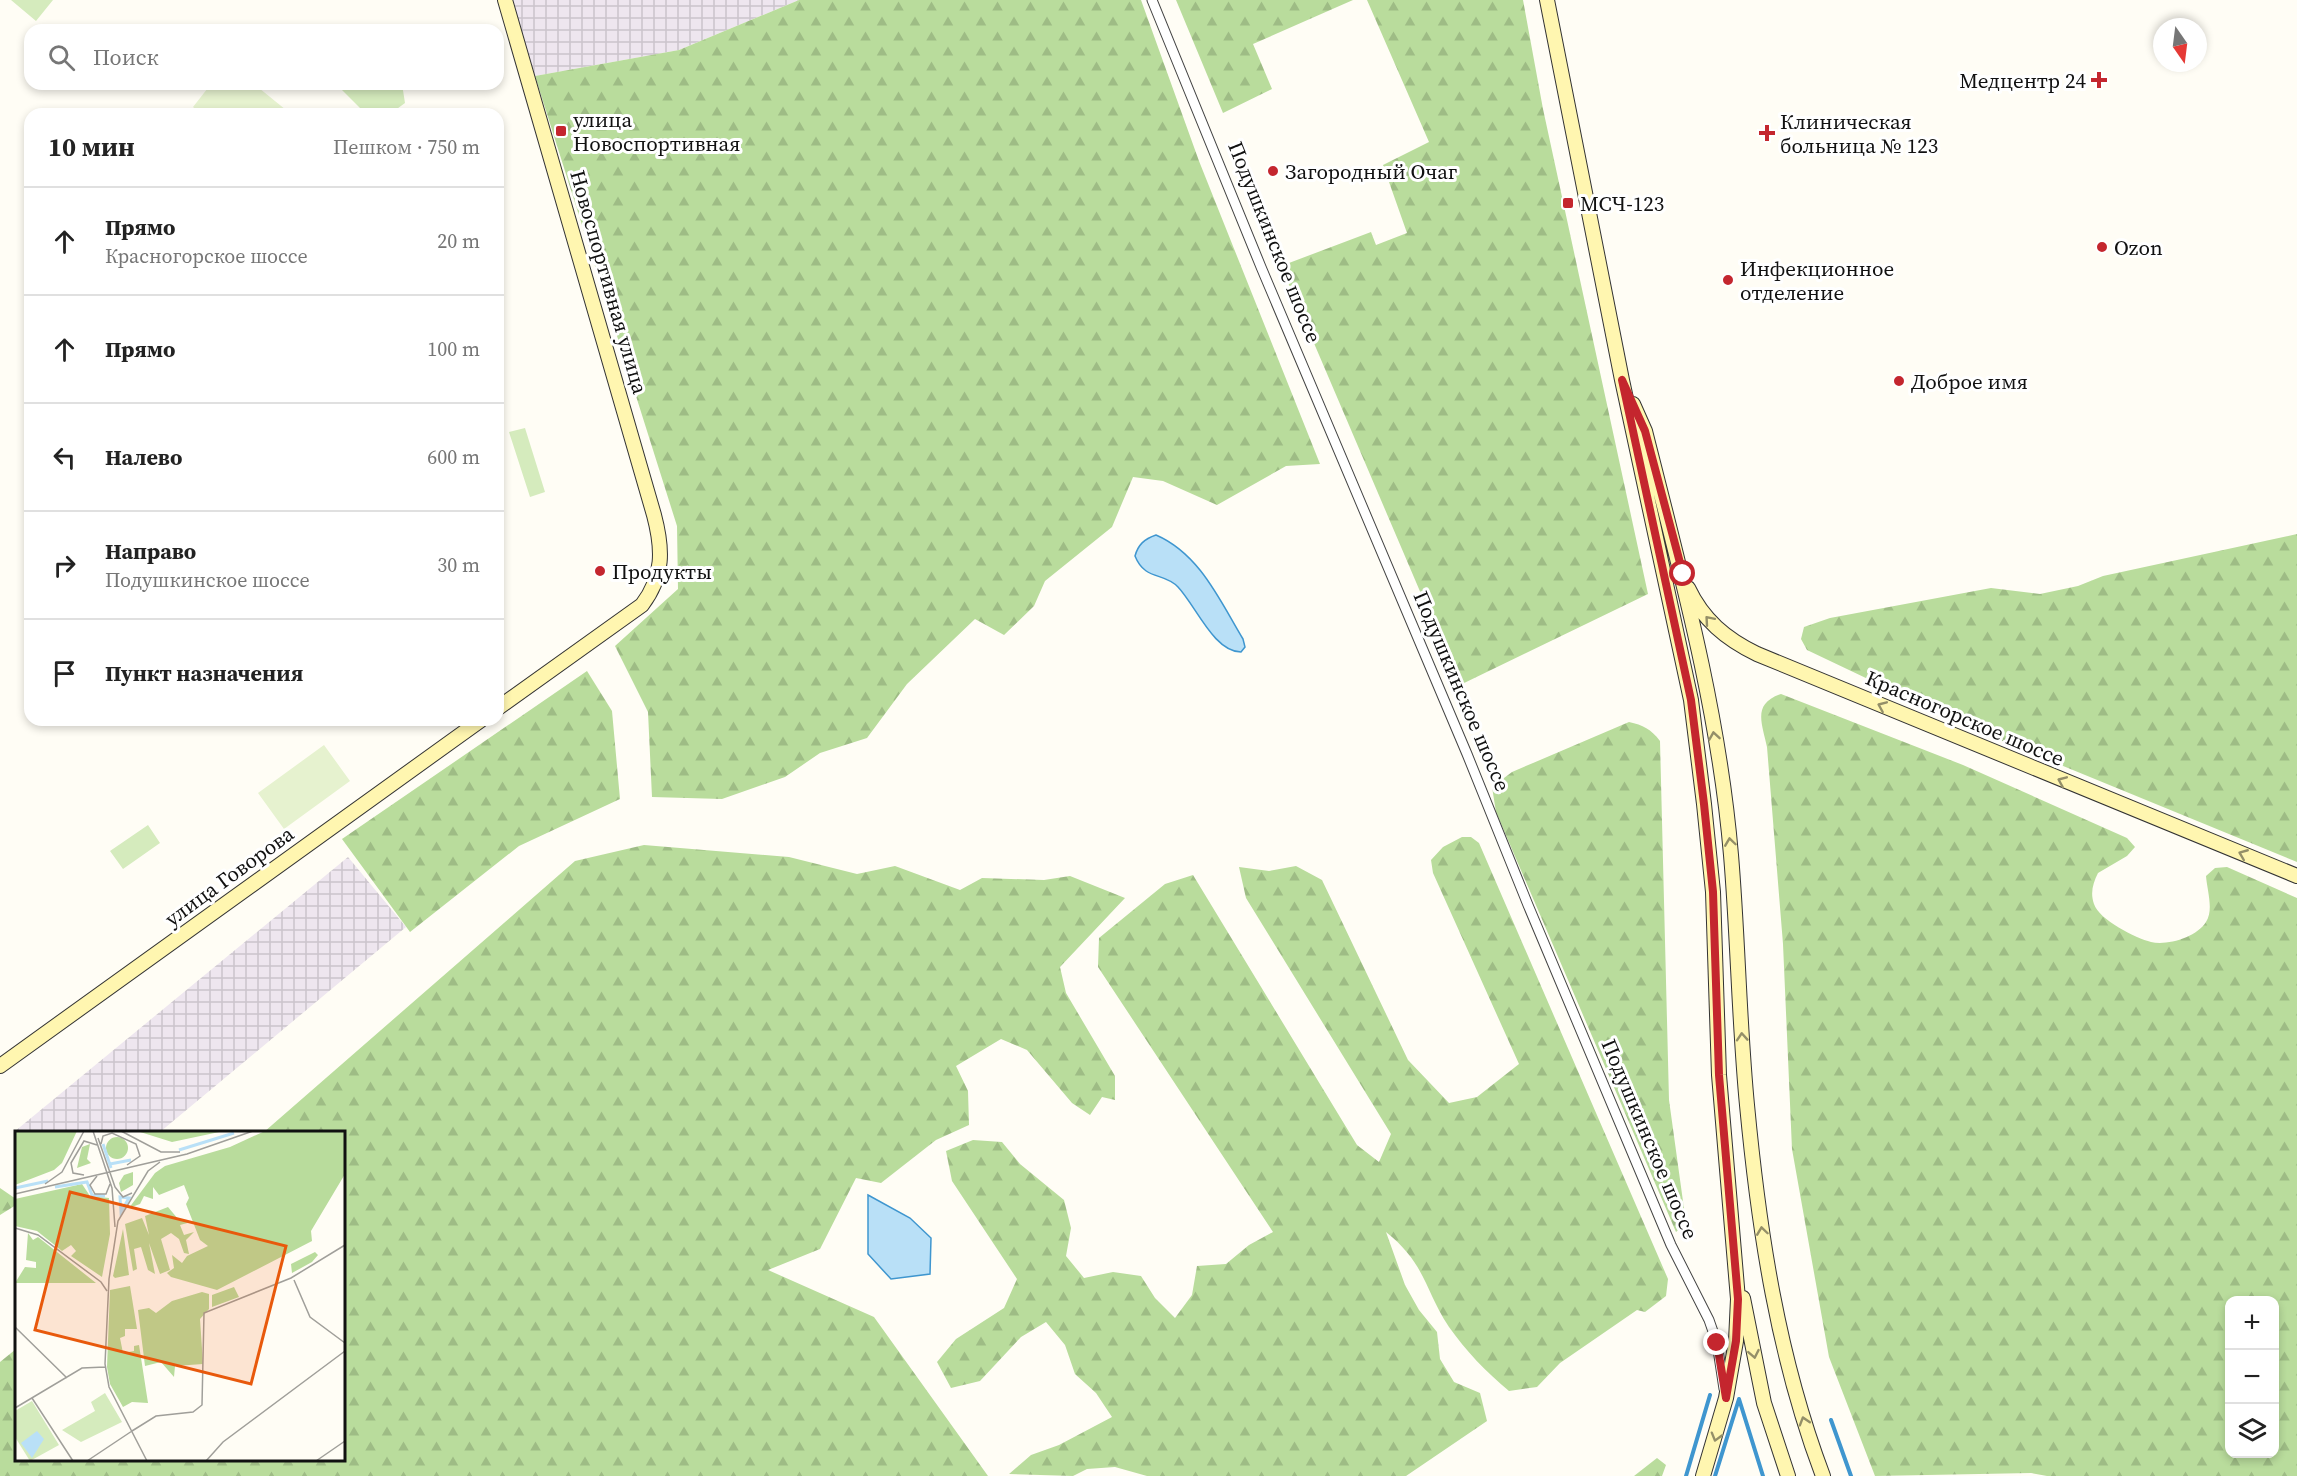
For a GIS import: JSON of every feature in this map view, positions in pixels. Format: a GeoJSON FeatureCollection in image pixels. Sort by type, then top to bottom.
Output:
{"type":"FeatureCollection","features":[{"type":"Feature","properties":{"kind":"main road","name":"Новоспортивная улица"},"geometry":{"type":"LineString","coordinates":[[504,704],[642,605],[658,578],[661,548],[505,0]]}},
{"type":"Feature","properties":{"kind":"main road"},"geometry":{"type":"LineString","coordinates":[[1547,0],[1622,380],[1696,734],[1713,892],[1719,1075],[1738,1299],[1737,1328],[1726,1398],[1703,1476]]}},
{"type":"Feature","properties":{"kind":"main road"},"geometry":{"type":"LineString","coordinates":[[1622,380],[1645,431],[1707,690],[1731,853],[1747,1105],[1772,1299],[1797,1398],[1823,1476]]}},
{"type":"Feature","properties":{"kind":"main road","name":"Красногорское шоссе"},"geometry":{"type":"LineString","coordinates":[[1672,537],[1683,574],[1700,609],[1718,630],[1741,646],[2297,876]]}},
{"type":"Feature","properties":{"kind":"main road","name":"улица Говорова"},"geometry":{"type":"LineString","coordinates":[[0,1066],[473,726]]}},
{"type":"Feature","properties":{"kind":"main road"},"geometry":{"type":"LineString","coordinates":[[1735,1255],[1764,1403],[1788,1476]]}},
{"type":"Feature","properties":{"kind":"street","name":"Подушкинское шоссе"},"geometry":{"type":"LineString","coordinates":[[1152,0],[1270,290],[1467,754],[1671,1245],[1709,1320],[1717,1343],[1726,1398]]}},
{"type":"Feature","properties":{"kind":"shaded area"},"geometry":{"type":"Polygon","coordinates":[[[512,0],[799,0],[679,50],[535,76],[512,0]]]}},
{"type":"Feature","properties":{"kind":"shaded area"},"geometry":{"type":"Polygon","coordinates":[[[348,857],[406,927],[161,1131],[15,1131],[348,857]]]}},
{"type":"Feature","properties":{"kind":"green space"},"geometry":{"type":"Polygon","coordinates":[[[11,0],[53,0],[36,21],[11,0]]]}},
{"type":"Feature","properties":{"kind":"green space"},"geometry":{"type":"Polygon","coordinates":[[[799,0],[1141,0],[1199,161],[1320,464],[1286,466],[1217,505],[1163,481],[1133,477],[1112,527],[1045,581],[1034,606],[1004,635],[975,619],[907,684],[867,738],[820,753],[785,777],[722,799],[652,797],[648,712],[615,646],[678,589],[677,526],[535,76],[679,50],[799,0]]]}},
{"type":"Feature","properties":{"kind":"green space"},"geometry":{"type":"Polygon","coordinates":[[[1176,0],[1353,0],[1253,44],[1272,89],[1223,113],[1176,0]]]}},
{"type":"Feature","properties":{"kind":"green space"},"geometry":{"type":"Polygon","coordinates":[[[1367,0],[1523,0],[1543,109],[1648,594],[1460,685],[1281,266],[1371,232],[1376,245],[1407,233],[1383,165],[1429,142],[1367,0]]]}},
{"type":"Feature","properties":{"kind":"green space"},"geometry":{"type":"Polygon","coordinates":[[[206,90],[261,90],[284,108],[194,108],[206,90]]]}},
{"type":"Feature","properties":{"kind":"green space"},"geometry":{"type":"Polygon","coordinates":[[[342,90],[403,90],[405,103],[398,108],[360,108],[342,90]]]}},
{"type":"Feature","properties":{"kind":"green space"},"geometry":{"type":"Polygon","coordinates":[[[525,428],[545,492],[530,497],[509,432],[525,428]]]}},
{"type":"Feature","properties":{"kind":"green space"},"geometry":{"type":"Polygon","coordinates":[[[2297,534],[2297,862],[1973,729],[1807,650],[1801,639],[1804,627],[1830,618],[1991,588],[2040,594],[2078,586],[2103,576],[2297,534]]]}},
{"type":"Feature","properties":{"kind":"green space"},"geometry":{"type":"Polygon","coordinates":[[[587,671],[612,711],[620,799],[519,846],[410,932],[342,839],[587,671]]]}},
{"type":"Feature","properties":{"kind":"green space"},"geometry":{"type":"Polygon","coordinates":[[[1781,694],[1963,765],[2127,838],[2135,847],[2127,856],[2098,873],[2092,896],[2097,910],[2110,922],[2144,940],[2165,943],[2189,936],[2202,927],[2210,912],[2206,876],[2215,868],[2227,867],[2297,898],[2297,1476],[2047,1476],[2031,1473],[1875,1476],[1829,1357],[1792,1149],[1783,944],[1767,747],[1761,715],[1766,703],[1781,694]]]}},
{"type":"Feature","properties":{"kind":"green space"},"geometry":{"type":"Polygon","coordinates":[[[1629,722],[1646,728],[1660,741],[1669,1100],[1686,1223],[1676,1232],[1496,812],[1492,787],[1512,772],[1629,722]]]}},
{"type":"Feature","properties":{"kind":"green space"},"geometry":{"type":"Polygon","coordinates":[[[324,745],[350,781],[284,829],[258,793],[324,745]]]}},
{"type":"Feature","properties":{"kind":"green space"},"geometry":{"type":"Polygon","coordinates":[[[148,825],[160,843],[123,869],[110,851],[148,825]]]}},
{"type":"Feature","properties":{"kind":"green space"},"geometry":{"type":"Polygon","coordinates":[[[1462,837],[1471,837],[1479,843],[1668,1279],[1666,1296],[1645,1312],[1637,1310],[1560,1363],[1537,1387],[1509,1391],[1477,1361],[1449,1327],[1417,1266],[1386,1232],[1405,1285],[1419,1310],[1437,1332],[1440,1359],[1454,1382],[1480,1393],[1487,1421],[1406,1476],[1147,1476],[1115,1467],[1087,1469],[1073,1476],[1009,1474],[1031,1455],[1059,1445],[1112,1417],[1096,1393],[1075,1374],[1065,1345],[1046,1322],[1021,1337],[980,1381],[951,1388],[937,1362],[956,1339],[1004,1308],[1017,1279],[952,1181],[946,1151],[973,1140],[1002,1142],[1020,1164],[1064,1200],[1071,1228],[1066,1256],[1084,1278],[1113,1272],[1141,1276],[1155,1298],[1175,1318],[1192,1295],[1197,1266],[1226,1264],[1249,1245],[1273,1232],[1098,967],[1099,938],[1165,884],[1193,875],[1357,1145],[1379,1162],[1391,1134],[1246,898],[1239,867],[1269,871],[1296,866],[1322,880],[1408,1060],[1449,1103],[1477,1097],[1519,1064],[1433,873],[1431,860],[1443,847],[1462,837]]]}},
{"type":"Feature","properties":{"kind":"green space"},"geometry":{"type":"Polygon","coordinates":[[[644,845],[789,857],[857,874],[895,866],[960,890],[982,878],[1044,880],[1070,876],[1125,898],[1060,967],[1066,993],[1115,1076],[1115,1100],[1102,1097],[1090,1115],[1072,1103],[1027,1050],[1001,1039],[956,1066],[968,1091],[969,1125],[936,1140],[881,1183],[856,1178],[820,1249],[768,1270],[874,1317],[988,1476],[0,1476],[0,1362],[15,1350],[15,1461],[345,1461],[345,1131],[265,1131],[575,861],[644,845]]]}},
{"type":"Feature","properties":{"kind":"green space"},"geometry":{"type":"Polygon","coordinates":[[[0,1188],[15,1198],[15,1206],[0,1215],[0,1188]]]}},
{"type":"Feature","properties":{"kind":"green space"},"geometry":{"type":"Polygon","coordinates":[[[1657,1458],[1666,1465],[1662,1476],[1634,1476],[1657,1458]]]}},
{"type":"Feature","properties":{"kind":"water"},"geometry":{"type":"Polygon","coordinates":[[[1156,535],[1171,543],[1197,566],[1217,594],[1243,639],[1245,647],[1241,652],[1222,645],[1173,582],[1149,573],[1139,564],[1135,556],[1138,549],[1142,543],[1156,535]]]}},
{"type":"Feature","properties":{"kind":"water"},"geometry":{"type":"Polygon","coordinates":[[[868,1195],[910,1218],[931,1238],[930,1274],[891,1279],[868,1254],[868,1195]]]}},
{"type":"Feature","properties":{"kind":"waterway"},"geometry":{"type":"LineString","coordinates":[[1686,1476],[1710,1395]]}},
{"type":"Feature","properties":{"kind":"waterway"},"geometry":{"type":"LineString","coordinates":[[1715,1476],[1739,1399],[1763,1476]]}},
{"type":"Feature","properties":{"kind":"waterway"},"geometry":{"type":"LineString","coordinates":[[1831,1420],[1851,1476]]}},
{"type":"Feature","properties":{"kind":"place","name":"Медцентр 24"},"geometry":{"type":"Point","coordinates":[2099,80]}},
{"type":"Feature","properties":{"kind":"place","name":"улица Новоспортивная"},"geometry":{"type":"Point","coordinates":[561,131]}},
{"type":"Feature","properties":{"kind":"place","name":"Клиническая больница № 123"},"geometry":{"type":"Point","coordinates":[1767,133]}},
{"type":"Feature","properties":{"kind":"place","name":"Загородный Очаг"},"geometry":{"type":"Point","coordinates":[1273,171]}},
{"type":"Feature","properties":{"kind":"place","name":"МСЧ-123"},"geometry":{"type":"Point","coordinates":[1568,203]}},
{"type":"Feature","properties":{"kind":"place","name":"Ozon"},"geometry":{"type":"Point","coordinates":[2102,247]}},
{"type":"Feature","properties":{"kind":"place","name":"Инфекционное отделение"},"geometry":{"type":"Point","coordinates":[1728,280]}},
{"type":"Feature","properties":{"kind":"place","name":"Доброе имя"},"geometry":{"type":"Point","coordinates":[1899,381]}},
{"type":"Feature","properties":{"kind":"place","name":"Продукты"},"geometry":{"type":"Point","coordinates":[600,571]}},
{"type":"Feature","properties":{"kind":"route"},"geometry":{"type":"LineString","coordinates":[[1683,574],[1645,431],[1622,380],[1691,700],[1713,892],[1719,1075],[1738,1299],[1736,1341],[1726,1398],[1717,1343]]}}]}
